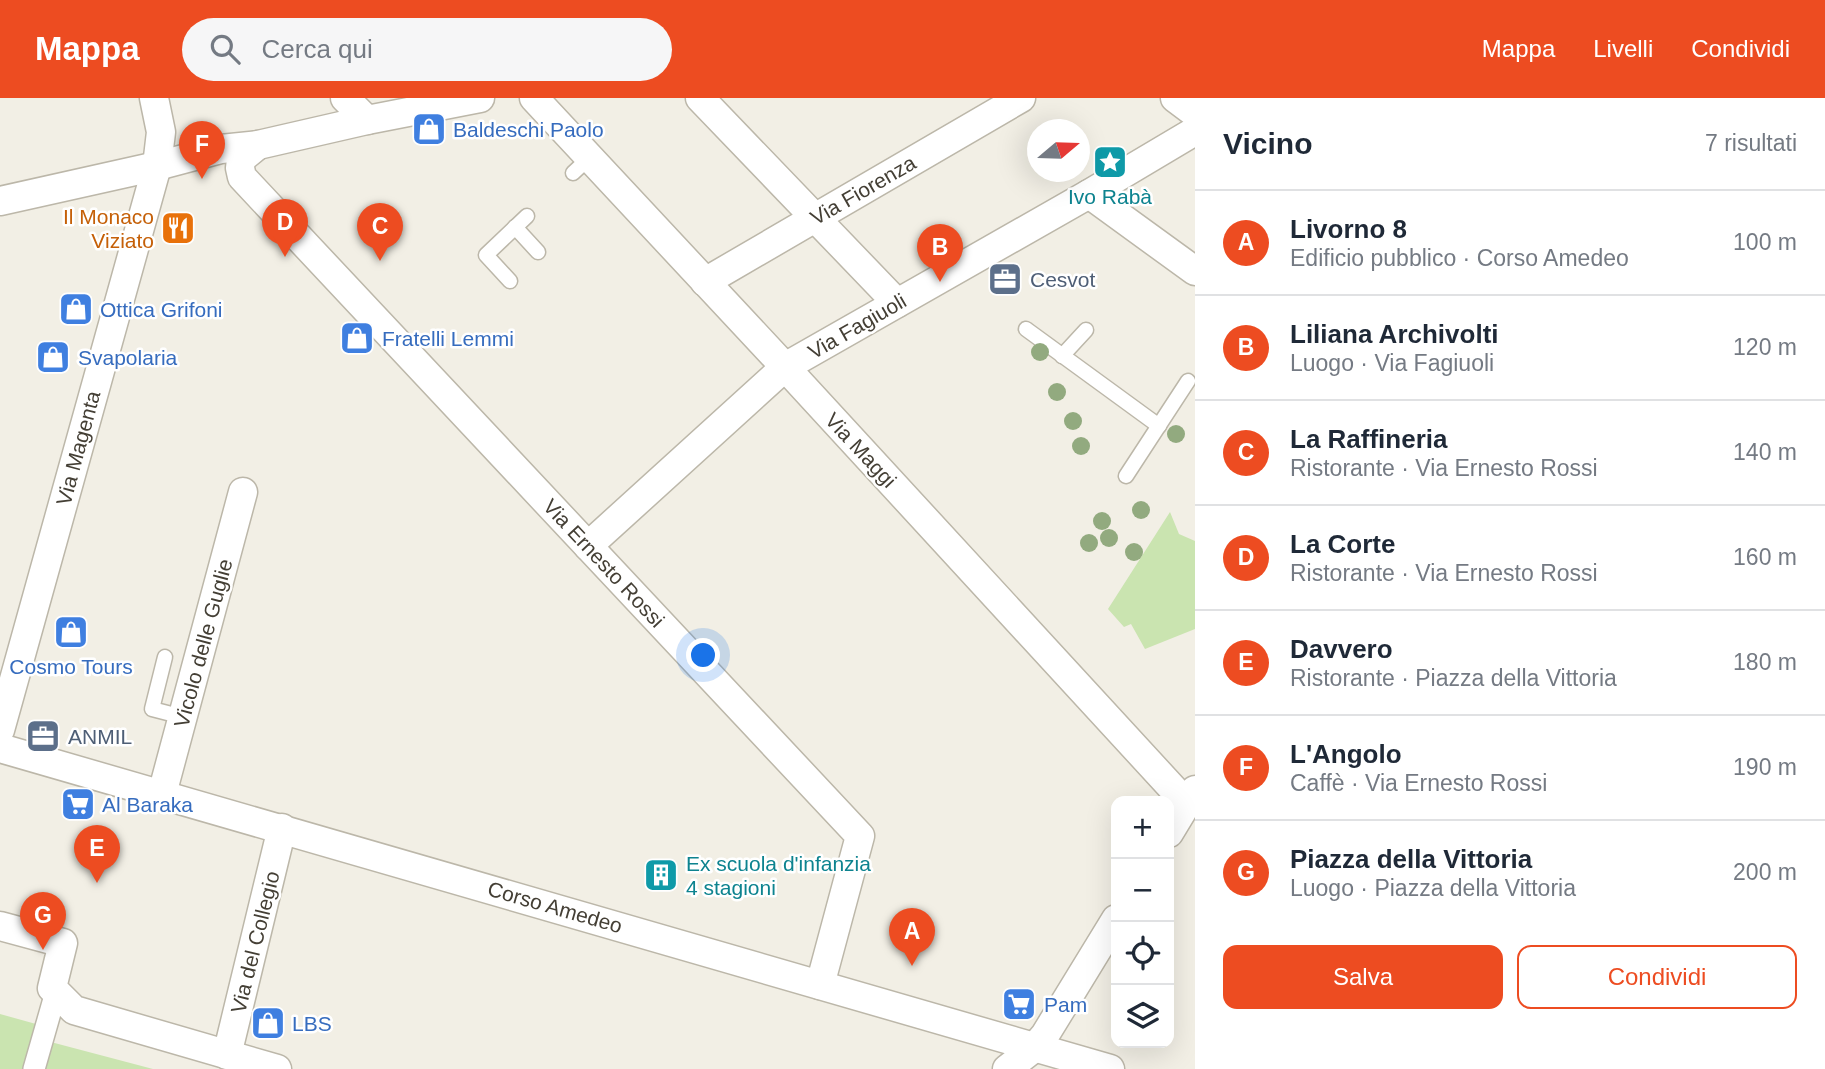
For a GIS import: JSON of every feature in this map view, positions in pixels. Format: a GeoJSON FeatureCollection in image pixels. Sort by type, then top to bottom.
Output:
{"type":"FeatureCollection","features":[{"type":"Feature","properties":{"kind":"street"},"geometry":{"type":"LineString","coordinates":[[154,98],[161,132],[157,166]]}},
{"type":"Feature","properties":{"kind":"street"},"geometry":{"type":"LineString","coordinates":[[345,98],[367,120]]}},
{"type":"Feature","properties":{"kind":"street","name":"Via Ernesto Rossi"},"geometry":{"type":"LineString","coordinates":[[0,201],[238,146],[258,145],[480,98]]}},
{"type":"Feature","properties":{"kind":"street","name":"Via Maggi"},"geometry":{"type":"LineString","coordinates":[[534,98],[581,165],[705,282],[1191,797]]}},
{"type":"Feature","properties":{"kind":"street"},"geometry":{"type":"LineString","coordinates":[[700,98],[897,303]]}},
{"type":"Feature","properties":{"kind":"street","name":"Via Fiorenza"},"geometry":{"type":"LineString","coordinates":[[705,282],[1021,98]]}},
{"type":"Feature","properties":{"kind":"street"},"geometry":{"type":"LineString","coordinates":[[1175,98],[1195,113]]}},
{"type":"Feature","properties":{"kind":"street","name":"Via Fagiuoli"},"geometry":{"type":"LineString","coordinates":[[588,546],[785,367],[897,303],[988,259],[1089,194],[1195,131]]}},
{"type":"Feature","properties":{"kind":"street"},"geometry":{"type":"LineString","coordinates":[[242,177],[241,159],[258,145]]}},
{"type":"Feature","properties":{"kind":"street","name":"Via Ernesto Rossi"},"geometry":{"type":"LineString","coordinates":[[192,156],[226,161],[242,177],[860,836],[820,985]]}},
{"type":"Feature","properties":{"kind":"street","name":"Via Magenta"},"geometry":{"type":"LineString","coordinates":[[0,730],[157,166]]}},
{"type":"Feature","properties":{"kind":"street"},"geometry":{"type":"LineString","coordinates":[[1089,194],[1195,271]]}},
{"type":"Feature","properties":{"kind":"street","name":"Vicolo delle Guglie"},"geometry":{"type":"LineString","coordinates":[[163,794],[243,492]]}},
{"type":"Feature","properties":{"kind":"street","name":"Corso Amedeo"},"geometry":{"type":"LineString","coordinates":[[0,748],[1110,1069]]}},
{"type":"Feature","properties":{"kind":"street"},"geometry":{"type":"LineString","coordinates":[[1174,825],[1191,797]]}},
{"type":"Feature","properties":{"kind":"street","name":"Via del Collegio"},"geometry":{"type":"LineString","coordinates":[[227,1055],[282,828]]}},
{"type":"Feature","properties":{"kind":"street"},"geometry":{"type":"LineString","coordinates":[[1007,1069],[1034,1048],[1045,1035],[1114,922]]}},
{"type":"Feature","properties":{"kind":"street"},"geometry":{"type":"LineString","coordinates":[[0,926],[63,943],[52,988],[74,1010],[277,1069]]}},
{"type":"Feature","properties":{"kind":"street"},"geometry":{"type":"LineString","coordinates":[[34,1069],[56,992]]}},
{"type":"Feature","properties":{"kind":"lane"},"geometry":{"type":"LineString","coordinates":[[510,281],[485,254],[527,216]]}},
{"type":"Feature","properties":{"kind":"lane"},"geometry":{"type":"LineString","coordinates":[[514,227],[538,252]]}},
{"type":"Feature","properties":{"kind":"lane"},"geometry":{"type":"LineString","coordinates":[[1026,329],[1159,426]]}},
{"type":"Feature","properties":{"kind":"lane"},"geometry":{"type":"LineString","coordinates":[[1062,356],[1086,330]]}},
{"type":"Feature","properties":{"kind":"lane"},"geometry":{"type":"LineString","coordinates":[[1126,476],[1188,381]]}},
{"type":"Feature","properties":{"kind":"lane"},"geometry":{"type":"LineString","coordinates":[[165,657],[152,709],[183,717]]}},
{"type":"Feature","properties":{"kind":"green space"},"geometry":{"type":"Polygon","coordinates":[[[1170,512],[1179,534],[1195,541],[1195,629],[1145,649],[1131,624],[1124,627],[1108,609],[1170,512]]]}},
{"type":"Feature","properties":{"kind":"green space"},"geometry":{"type":"Polygon","coordinates":[[[0,1014],[36,1024],[24,1069],[0,1069],[0,1014]]]}},
{"type":"Feature","properties":{"kind":"green space"},"geometry":{"type":"Polygon","coordinates":[[[47,1041],[153,1069],[40,1069],[47,1041]]]}},
{"type":"Feature","properties":{"kind":"place","name":"Baldeschi Paolo"},"geometry":{"type":"Point","coordinates":[429,129]}},
{"type":"Feature","properties":{"kind":"place","name":"Ivo Rabà"},"geometry":{"type":"Point","coordinates":[1110,162]}},
{"type":"Feature","properties":{"kind":"place","name":"L'Angolo"},"geometry":{"type":"Point","coordinates":[202,179]}},
{"type":"Feature","properties":{"kind":"place","name":"Il Monaco Viziato"},"geometry":{"type":"Point","coordinates":[178,228]}},
{"type":"Feature","properties":{"kind":"place","name":"La Corte"},"geometry":{"type":"Point","coordinates":[285,257]}},
{"type":"Feature","properties":{"kind":"place","name":"La Raffineria"},"geometry":{"type":"Point","coordinates":[380,261]}},
{"type":"Feature","properties":{"kind":"place","name":"Cesvot"},"geometry":{"type":"Point","coordinates":[1005,279]}},
{"type":"Feature","properties":{"kind":"place","name":"Liliana Archivolti"},"geometry":{"type":"Point","coordinates":[940,282]}},
{"type":"Feature","properties":{"kind":"place","name":"Ottica Grifoni"},"geometry":{"type":"Point","coordinates":[76,309]}},
{"type":"Feature","properties":{"kind":"place","name":"Fratelli Lemmi"},"geometry":{"type":"Point","coordinates":[357,338]}},
{"type":"Feature","properties":{"kind":"place","name":"Svapolaria"},"geometry":{"type":"Point","coordinates":[53,357]}},
{"type":"Feature","properties":{"kind":"place","name":"Cosmo Tours"},"geometry":{"type":"Point","coordinates":[71,632]}},
{"type":"Feature","properties":{"kind":"place","name":"ANMIL"},"geometry":{"type":"Point","coordinates":[43,736]}},
{"type":"Feature","properties":{"kind":"place","name":"Al Baraka"},"geometry":{"type":"Point","coordinates":[78,804]}},
{"type":"Feature","properties":{"kind":"place","name":"Ex scuola d'infanzia 4 stagioni"},"geometry":{"type":"Point","coordinates":[661,875]}},
{"type":"Feature","properties":{"kind":"place","name":"Davvero"},"geometry":{"type":"Point","coordinates":[97,883]}},
{"type":"Feature","properties":{"kind":"place","name":"Piazza della Vittoria"},"geometry":{"type":"Point","coordinates":[43,950]}},
{"type":"Feature","properties":{"kind":"place","name":"Livorno 8"},"geometry":{"type":"Point","coordinates":[912,966]}},
{"type":"Feature","properties":{"kind":"place","name":"Pam"},"geometry":{"type":"Point","coordinates":[1019,1004]}},
{"type":"Feature","properties":{"kind":"place","name":"LBS"},"geometry":{"type":"Point","coordinates":[268,1023]}}]}
